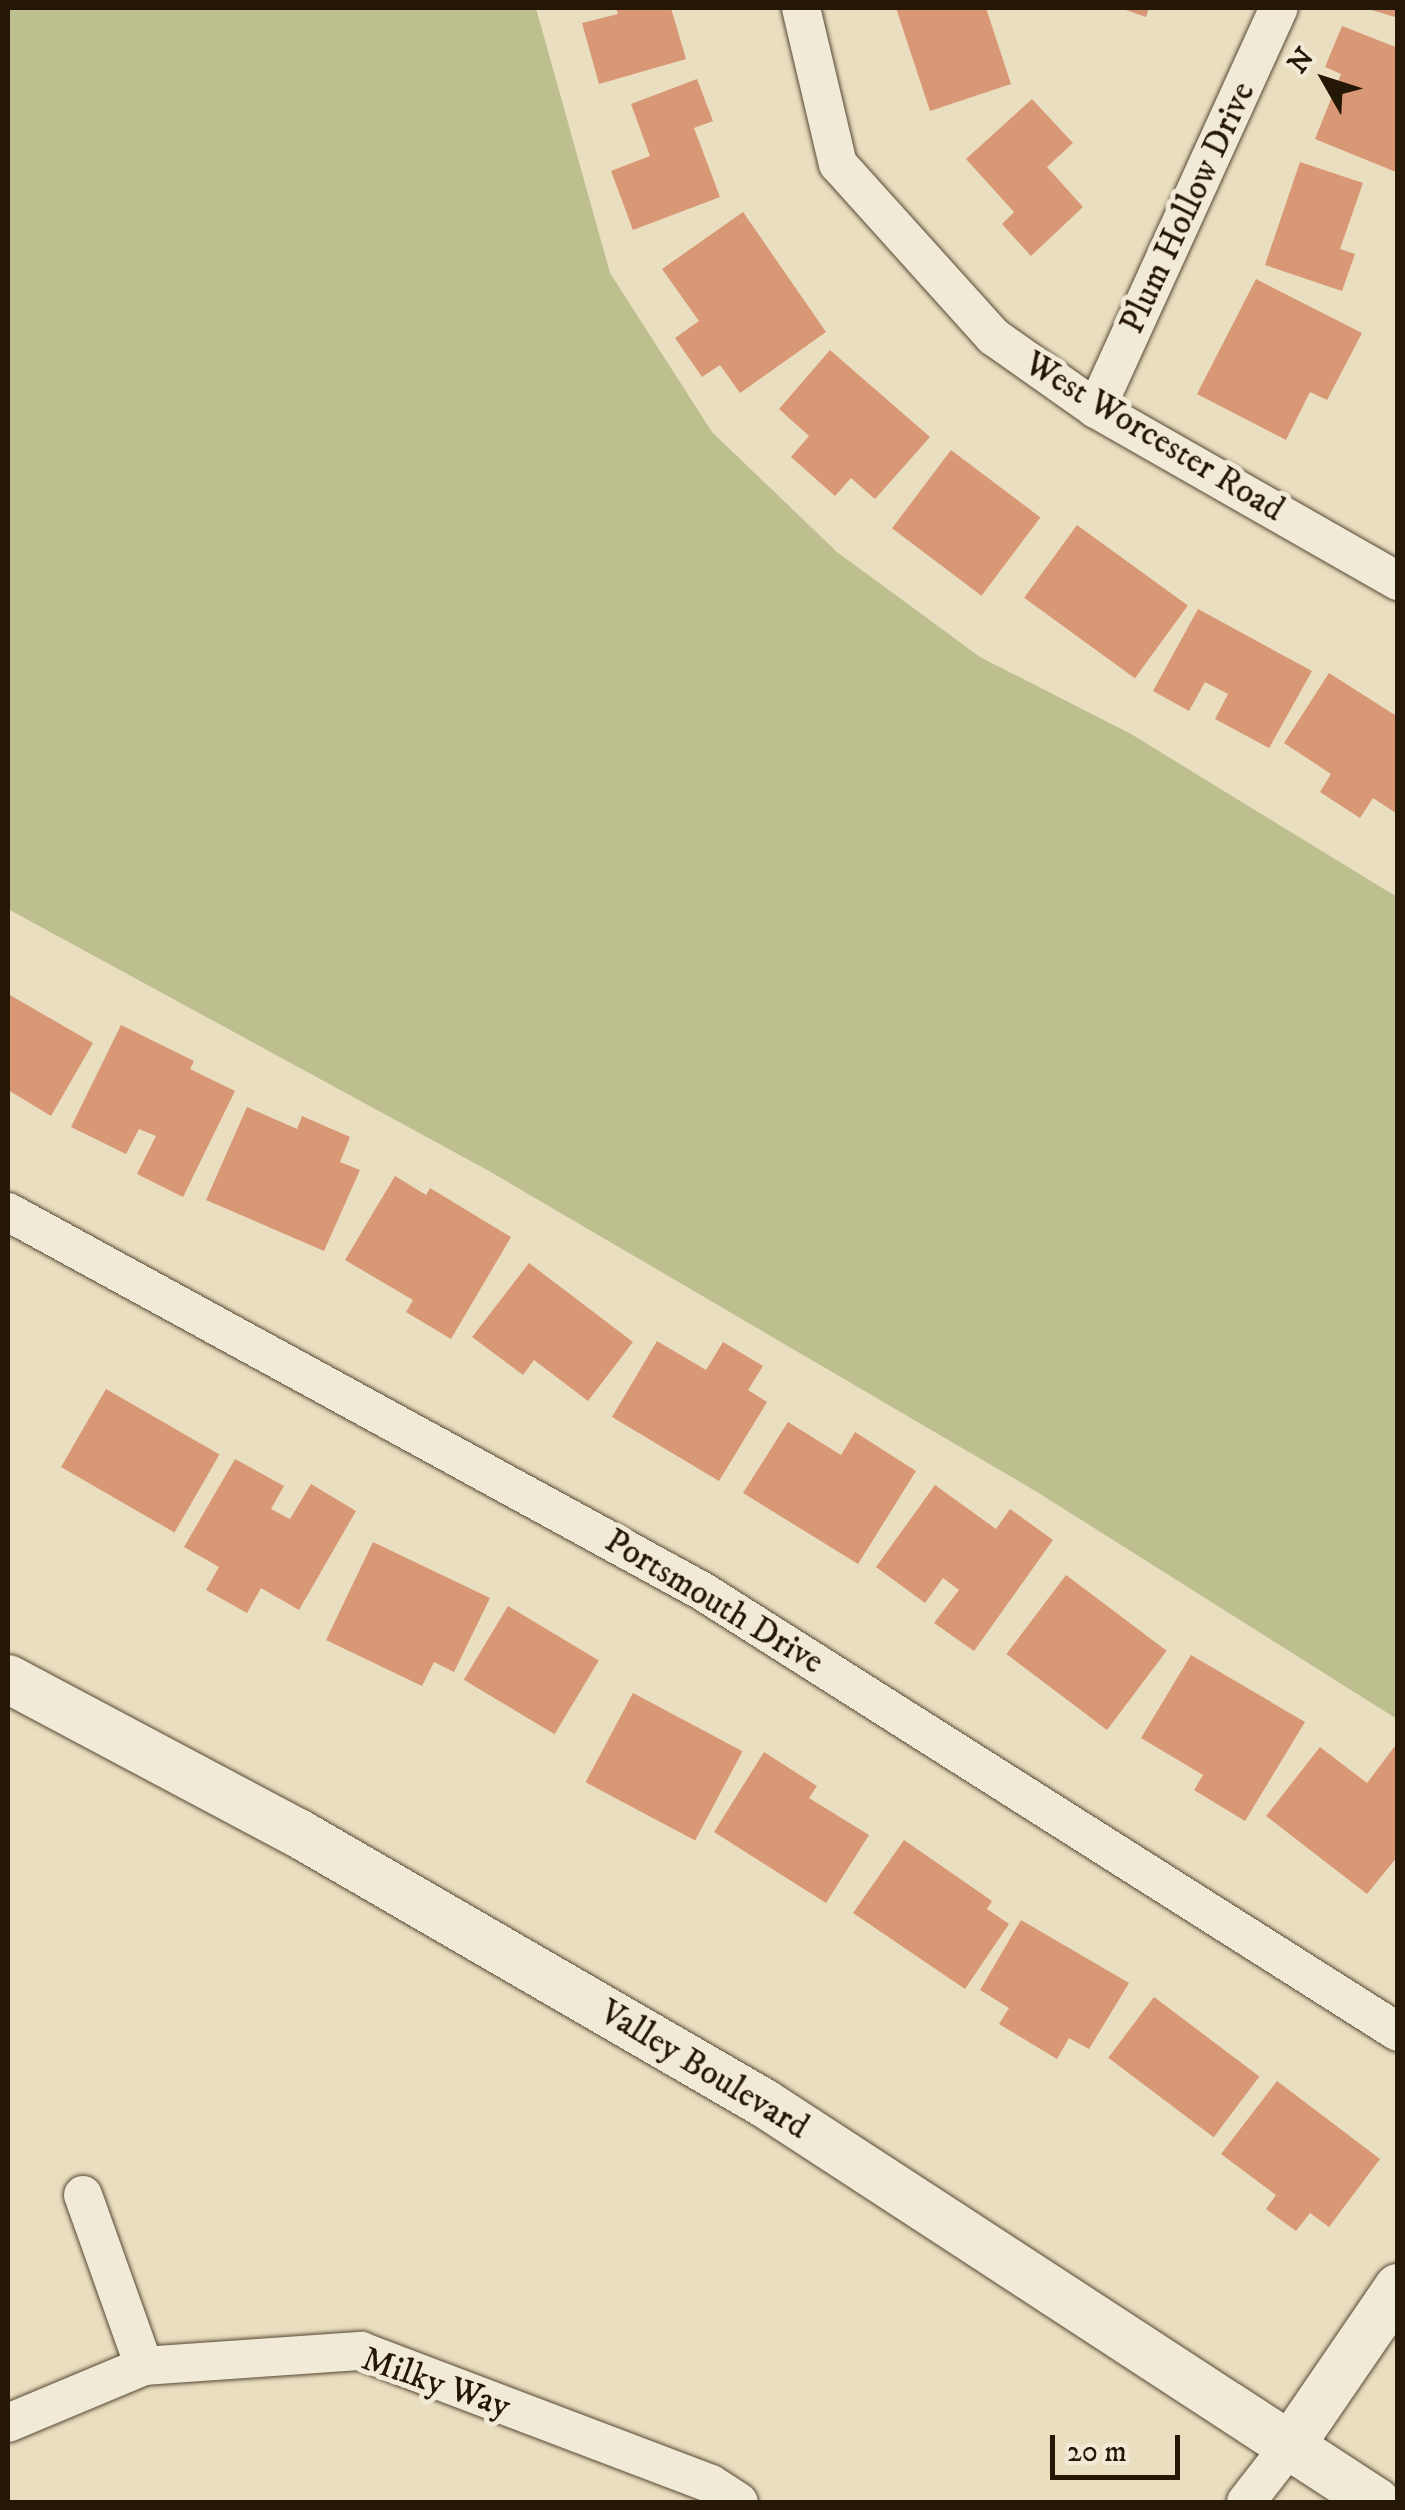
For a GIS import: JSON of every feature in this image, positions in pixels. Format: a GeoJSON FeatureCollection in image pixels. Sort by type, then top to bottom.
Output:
{"type":"FeatureCollection","features":[{"type":"Feature","properties":{"kind":"street","name":"West Worcester Road"},"geometry":{"type":"LineString","coordinates":[[801,8],[838,164],[994,337],[1096,409],[1398,581]]}},
{"type":"Feature","properties":{"kind":"street","name":"Plum Hollow Drive"},"geometry":{"type":"LineString","coordinates":[[1096,409],[1280,8]]}},
{"type":"Feature","properties":{"kind":"street","name":"Portsmouth Drive"},"geometry":{"type":"LineString","coordinates":[[8,1212],[702,1591],[1398,2032]]}},
{"type":"Feature","properties":{"kind":"street","name":"Valley Boulevard"},"geometry":{"type":"LineString","coordinates":[[8,1679],[298,1833],[764,2103],[1292,2443],[1376,2502]]}},
{"type":"Feature","properties":{"kind":"street"},"geometry":{"type":"LineString","coordinates":[[83,2195],[144,2366]]}},
{"type":"Feature","properties":{"kind":"street"},"geometry":{"type":"LineString","coordinates":[[1246,2502],[1292,2443],[1398,2288]]}},
{"type":"Feature","properties":{"kind":"street","name":"Milky Way"},"geometry":{"type":"LineString","coordinates":[[8,2422],[144,2366],[361,2351],[712,2484],[738,2502]]}},
{"type":"Feature","properties":{"kind":"green space"},"geometry":{"type":"Polygon","coordinates":[[[8,8],[536,8],[610,273],[712,432],[837,552],[980,657],[1131,734],[1397,897],[1397,1719],[1037,1492],[489,1171],[8,909],[8,8]]]}},
{"type":"Feature","properties":{"kind":"building"},"geometry":{"type":"Polygon","coordinates":[[[616,8],[671,8],[686,59],[599,84],[582,23],[618,14],[616,8]]]}},
{"type":"Feature","properties":{"kind":"building"},"geometry":{"type":"Polygon","coordinates":[[[896,8],[986,8],[1011,84],[930,111],[896,8]]]}},
{"type":"Feature","properties":{"kind":"building"},"geometry":{"type":"Polygon","coordinates":[[[1120,8],[1149,8],[1146,17],[1120,8]]]}},
{"type":"Feature","properties":{"kind":"building"},"geometry":{"type":"Polygon","coordinates":[[[1365,8],[1398,8],[1398,18],[1365,8]]]}},
{"type":"Feature","properties":{"kind":"building"},"geometry":{"type":"Polygon","coordinates":[[[1342,26],[1398,48],[1396,172],[1315,139],[1341,74],[1325,67],[1342,26]]]}},
{"type":"Feature","properties":{"kind":"building"},"geometry":{"type":"Polygon","coordinates":[[[697,79],[713,121],[694,128],[720,197],[633,230],[611,171],[650,156],[631,104],[697,79]]]}},
{"type":"Feature","properties":{"kind":"building"},"geometry":{"type":"Polygon","coordinates":[[[1032,99],[1073,143],[1047,167],[1083,207],[1031,256],[1002,224],[1014,212],[966,159],[1032,99]]]}},
{"type":"Feature","properties":{"kind":"building"},"geometry":{"type":"Polygon","coordinates":[[[1300,162],[1363,183],[1340,249],[1355,254],[1342,291],[1265,265],[1300,162]]]}},
{"type":"Feature","properties":{"kind":"building"},"geometry":{"type":"Polygon","coordinates":[[[743,212],[826,332],[740,393],[720,365],[702,377],[675,338],[699,321],[662,269],[743,212]]]}},
{"type":"Feature","properties":{"kind":"building"},"geometry":{"type":"Polygon","coordinates":[[[1256,279],[1362,333],[1327,400],[1310,392],[1286,440],[1197,394],[1256,279]]]}},
{"type":"Feature","properties":{"kind":"building"},"geometry":{"type":"Polygon","coordinates":[[[830,350],[930,437],[875,499],[851,478],[835,496],[791,457],[809,436],[779,409],[830,350]]]}},
{"type":"Feature","properties":{"kind":"building"},"geometry":{"type":"Polygon","coordinates":[[[951,450],[1040,517],[981,596],[892,528],[951,450]]]}},
{"type":"Feature","properties":{"kind":"building"},"geometry":{"type":"Polygon","coordinates":[[[1077,525],[1188,606],[1135,678],[1024,598],[1077,525]]]}},
{"type":"Feature","properties":{"kind":"building"},"geometry":{"type":"Polygon","coordinates":[[[1198,609],[1312,671],[1269,748],[1215,719],[1228,694],[1205,682],[1189,711],[1153,691],[1198,609]]]}},
{"type":"Feature","properties":{"kind":"building"},"geometry":{"type":"Polygon","coordinates":[[[1329,673],[1398,717],[1396,813],[1373,798],[1360,818],[1320,792],[1331,774],[1284,743],[1329,673]]]}},
{"type":"Feature","properties":{"kind":"building"},"geometry":{"type":"Polygon","coordinates":[[[8,994],[93,1043],[51,1116],[8,1090],[8,994]]]}},
{"type":"Feature","properties":{"kind":"building"},"geometry":{"type":"Polygon","coordinates":[[[121,1025],[194,1061],[190,1069],[235,1091],[183,1197],[137,1174],[156,1136],[139,1129],[126,1154],[71,1127],[121,1025]]]}},
{"type":"Feature","properties":{"kind":"building"},"geometry":{"type":"Polygon","coordinates":[[[247,1107],[297,1129],[302,1116],[350,1137],[340,1162],[360,1170],[324,1251],[206,1200],[247,1107]]]}},
{"type":"Feature","properties":{"kind":"building"},"geometry":{"type":"Polygon","coordinates":[[[395,1176],[426,1195],[430,1188],[511,1237],[451,1339],[406,1312],[413,1300],[345,1260],[395,1176]]]}},
{"type":"Feature","properties":{"kind":"building"},"geometry":{"type":"Polygon","coordinates":[[[529,1263],[633,1342],[588,1401],[534,1360],[523,1375],[472,1337],[529,1263]]]}},
{"type":"Feature","properties":{"kind":"building"},"geometry":{"type":"Polygon","coordinates":[[[657,1341],[706,1370],[723,1342],[763,1366],[748,1390],[767,1402],[719,1481],[612,1417],[657,1341]]]}},
{"type":"Feature","properties":{"kind":"building"},"geometry":{"type":"Polygon","coordinates":[[[106,1389],[219,1454],[174,1532],[61,1467],[106,1389]]]}},
{"type":"Feature","properties":{"kind":"building"},"geometry":{"type":"Polygon","coordinates":[[[788,1422],[841,1455],[855,1432],[916,1471],[858,1564],[743,1493],[788,1422]]]}},
{"type":"Feature","properties":{"kind":"building"},"geometry":{"type":"Polygon","coordinates":[[[235,1459],[284,1486],[271,1509],[290,1519],[311,1484],[356,1511],[299,1610],[261,1588],[247,1613],[206,1590],[219,1567],[184,1547],[235,1459]]]}},
{"type":"Feature","properties":{"kind":"building"},"geometry":{"type":"Polygon","coordinates":[[[935,1485],[996,1529],[1010,1509],[1053,1540],[974,1651],[934,1623],[959,1590],[943,1578],[925,1603],[876,1567],[935,1485]]]}},
{"type":"Feature","properties":{"kind":"building"},"geometry":{"type":"Polygon","coordinates":[[[373,1542],[490,1598],[454,1672],[434,1662],[422,1686],[326,1640],[373,1542]]]}},
{"type":"Feature","properties":{"kind":"building"},"geometry":{"type":"Polygon","coordinates":[[[1066,1575],[1167,1651],[1107,1730],[1006,1654],[1066,1575]]]}},
{"type":"Feature","properties":{"kind":"building"},"geometry":{"type":"Polygon","coordinates":[[[508,1606],[599,1661],[555,1734],[464,1680],[508,1606]]]}},
{"type":"Feature","properties":{"kind":"building"},"geometry":{"type":"Polygon","coordinates":[[[1191,1655],[1305,1722],[1245,1821],[1194,1790],[1203,1775],[1141,1738],[1191,1655]]]}},
{"type":"Feature","properties":{"kind":"building"},"geometry":{"type":"Polygon","coordinates":[[[633,1693],[742,1751],[695,1840],[586,1782],[633,1693]]]}},
{"type":"Feature","properties":{"kind":"building"},"geometry":{"type":"Polygon","coordinates":[[[1395,1746],[1398,1856],[1367,1894],[1266,1816],[1320,1747],[1367,1783],[1395,1746]]]}},
{"type":"Feature","properties":{"kind":"building"},"geometry":{"type":"Polygon","coordinates":[[[764,1752],[817,1786],[809,1798],[869,1835],[826,1903],[714,1832],[764,1752]]]}},
{"type":"Feature","properties":{"kind":"building"},"geometry":{"type":"Polygon","coordinates":[[[904,1840],[992,1901],[987,1909],[1009,1924],[965,1989],[853,1913],[904,1840]]]}},
{"type":"Feature","properties":{"kind":"building"},"geometry":{"type":"Polygon","coordinates":[[[1021,1920],[1129,1983],[1089,2049],[1069,2038],[1057,2059],[999,2024],[1009,2008],[980,1990],[1021,1920]]]}},
{"type":"Feature","properties":{"kind":"building"},"geometry":{"type":"Polygon","coordinates":[[[1154,1997],[1259,2076],[1214,2137],[1108,2058],[1154,1997]]]}},
{"type":"Feature","properties":{"kind":"building"},"geometry":{"type":"Polygon","coordinates":[[[1277,2081],[1380,2159],[1329,2227],[1310,2213],[1296,2231],[1266,2209],[1276,2195],[1221,2154],[1277,2081]]]}}]}
